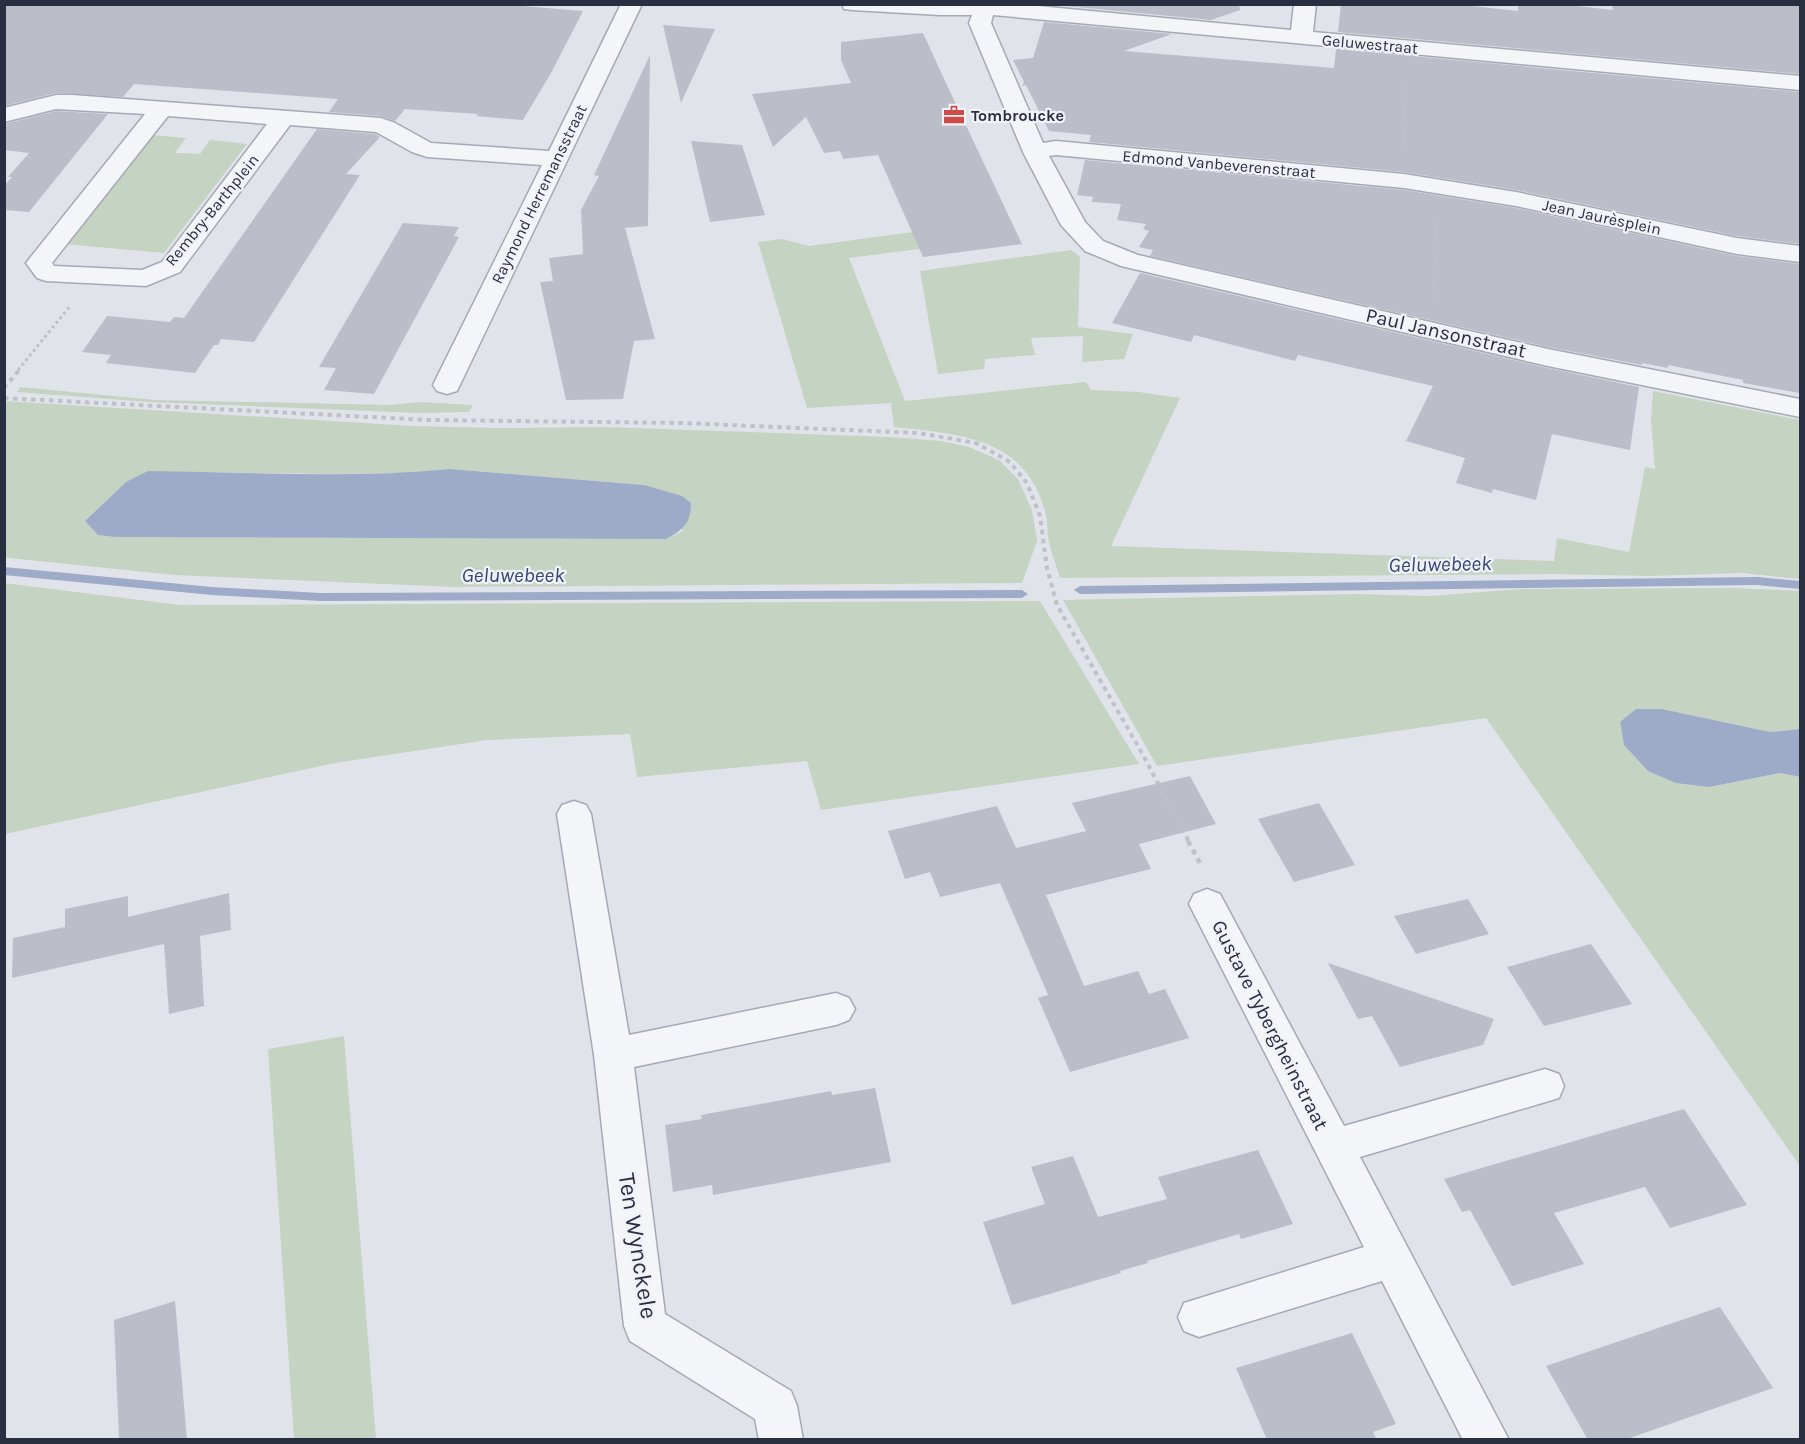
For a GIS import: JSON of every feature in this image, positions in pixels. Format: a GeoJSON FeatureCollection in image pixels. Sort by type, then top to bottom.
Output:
{"type":"FeatureCollection","features":[{"type":"Feature","properties":{"kind":"street","name":"Raymond Herremansstraat"},"geometry":{"type":"LineString","coordinates":[[447,385],[632,4]]}},
{"type":"Feature","properties":{"kind":"street","name":"Geluwestraat"},"geometry":{"type":"LineString","coordinates":[[852,4],[986,6],[1301,38],[1800,82]]}},
{"type":"Feature","properties":{"kind":"street"},"geometry":{"type":"LineString","coordinates":[[1301,38],[1305,4]]}},
{"type":"Feature","properties":{"kind":"street"},"geometry":{"type":"LineString","coordinates":[[986,6],[980,23],[1035,152]]}},
{"type":"Feature","properties":{"kind":"street"},"geometry":{"type":"LineString","coordinates":[[4,116],[56,102],[381,125],[396,131],[409,143],[427,150],[556,159]]}},
{"type":"Feature","properties":{"kind":"street","name":"Rembry-Barthplein"},"geometry":{"type":"LineString","coordinates":[[161,109],[39,263],[46,273],[146,278],[171,267],[284,119]]}},
{"type":"Feature","properties":{"kind":"street","name":"Edmond Vanbeverenstraat"},"geometry":{"type":"LineString","coordinates":[[1035,152],[1056,148],[1404,181]]}},
{"type":"Feature","properties":{"kind":"street","name":"Paul Jansonstraat"},"geometry":{"type":"LineString","coordinates":[[1035,152],[1074,225],[1094,246],[1130,261],[1424,329],[1721,394],[1800,408]]}},
{"type":"Feature","properties":{"kind":"street","name":"Jean Jaurèsplein"},"geometry":{"type":"LineString","coordinates":[[1404,181],[1516,199],[1737,246],[1800,254]]}},
{"type":"Feature","properties":{"kind":"street","name":"Ten Wynckele"},"geometry":{"type":"LineString","coordinates":[[574,814],[613,1055],[645,1326],[775,1406],[781,1440]]}},
{"type":"Feature","properties":{"kind":"street","name":"Gustave Tybergheinstraat"},"geometry":{"type":"LineString","coordinates":[[1207,904],[1487,1440]]}},
{"type":"Feature","properties":{"kind":"street"},"geometry":{"type":"LineString","coordinates":[[613,1055],[836,1009]]}},
{"type":"Feature","properties":{"kind":"street","name":"Gustave Tybergheinstraat"},"geometry":{"type":"LineString","coordinates":[[1333,1147],[1545,1086]]}},
{"type":"Feature","properties":{"kind":"street"},"geometry":{"type":"LineString","coordinates":[[1199,1317],[1392,1257]]}},
{"type":"Feature","properties":{"kind":"path"},"geometry":{"type":"LineString","coordinates":[[1404,181],[1405,46]]}},
{"type":"Feature","properties":{"kind":"path"},"geometry":{"type":"LineString","coordinates":[[1424,329],[1434,300],[1436,228],[1447,189]]}},
{"type":"Feature","properties":{"kind":"path"},"geometry":{"type":"LineString","coordinates":[[4,388],[94,277]]}},
{"type":"Feature","properties":{"kind":"path"},"geometry":{"type":"LineString","coordinates":[[4,398],[428,420],[682,423],[918,433],[976,442],[1010,462],[1027,483],[1041,516],[1047,568],[1057,605],[1143,756],[1215,891],[1207,904]]}},
{"type":"Feature","properties":{"kind":"green space"},"geometry":{"type":"Polygon","coordinates":[[[153,135],[186,138],[175,153],[200,154],[210,140],[247,144],[164,253],[65,244],[153,135]]]}},
{"type":"Feature","properties":{"kind":"green space"},"geometry":{"type":"Polygon","coordinates":[[[928,230],[934,247],[849,258],[905,401],[1086,382],[1091,390],[1139,392],[1180,398],[1111,546],[1554,561],[1557,538],[1629,552],[1645,467],[1655,469],[1651,421],[1653,391],[1800,420],[1800,579],[1743,573],[1649,576],[1554,574],[1060,578],[1049,543],[1045,512],[1036,487],[1023,468],[1006,454],[987,444],[965,437],[894,427],[891,403],[807,408],[758,242],[782,239],[809,246],[928,230]]]}},
{"type":"Feature","properties":{"kind":"green space"},"geometry":{"type":"Polygon","coordinates":[[[1071,250],[1080,257],[1078,327],[1133,334],[1124,359],[1082,362],[1083,336],[1031,338],[1035,355],[985,359],[984,369],[938,374],[920,271],[1071,250]]]}},
{"type":"Feature","properties":{"kind":"green space"},"geometry":{"type":"Polygon","coordinates":[[[20,387],[155,400],[391,405],[420,402],[473,405],[469,412],[419,413],[149,402],[17,392],[20,387]]]}},
{"type":"Feature","properties":{"kind":"green space"},"geometry":{"type":"Polygon","coordinates":[[[4,401],[413,426],[604,427],[889,437],[941,441],[969,447],[999,460],[1018,479],[1032,510],[1037,541],[1022,583],[456,587],[174,575],[4,557],[4,401]],[[450,469],[407,473],[341,474],[185,472],[126,482],[85,521],[98,535],[115,537],[666,539],[683,531],[644,485],[450,469]]]}},
{"type":"Feature","properties":{"kind":"green space"},"geometry":{"type":"Polygon","coordinates":[[[4,583],[180,605],[1040,601],[1139,764],[821,810],[807,761],[637,777],[630,734],[487,740],[335,763],[5,834],[4,583]]]}},
{"type":"Feature","properties":{"kind":"green space"},"geometry":{"type":"Polygon","coordinates":[[[1734,588],[1800,591],[1800,729],[1770,732],[1662,709],[1636,709],[1620,723],[1624,745],[1648,771],[1709,787],[1780,773],[1800,777],[1800,1166],[1486,718],[1157,766],[1063,600],[1356,594],[1430,596],[1521,589],[1734,588]]]}},
{"type":"Feature","properties":{"kind":"green space"},"geometry":{"type":"Polygon","coordinates":[[[344,1036],[376,1439],[294,1439],[268,1049],[344,1036]]]}},
{"type":"Feature","properties":{"kind":"water"},"geometry":{"type":"Polygon","coordinates":[[[450,469],[644,485],[682,496],[691,503],[691,510],[685,525],[666,539],[115,537],[98,535],[85,521],[126,482],[148,471],[375,474],[450,469]]]}},
{"type":"Feature","properties":{"kind":"water"},"geometry":{"type":"Polygon","coordinates":[[[1636,709],[1662,709],[1770,732],[1800,729],[1800,777],[1780,773],[1709,787],[1676,783],[1648,771],[1624,745],[1620,722],[1636,709]]]}},
{"type":"Feature","properties":{"kind":"building"},"geometry":{"type":"Polygon","coordinates":[[[4,4],[499,4],[583,11],[551,73],[523,120],[405,109],[395,121],[381,116],[329,112],[338,99],[134,84],[123,97],[56,93],[4,106],[4,4]]]}},
{"type":"Feature","properties":{"kind":"building"},"geometry":{"type":"Polygon","coordinates":[[[1046,4],[1239,4],[1240,10],[1211,20],[1046,4]]]}},
{"type":"Feature","properties":{"kind":"building"},"geometry":{"type":"Polygon","coordinates":[[[1341,4],[1453,4],[1518,11],[1518,4],[1560,4],[1613,10],[1612,4],[1800,4],[1800,74],[1338,32],[1341,4]]]}},
{"type":"Feature","properties":{"kind":"building"},"geometry":{"type":"Polygon","coordinates":[[[1044,22],[1172,34],[1124,51],[1334,68],[1336,49],[1800,92],[1800,244],[1737,236],[1516,190],[1404,172],[1089,142],[1091,135],[1049,131],[1026,85],[1022,86],[1024,82],[1013,60],[1033,58],[1044,22]]]}},
{"type":"Feature","properties":{"kind":"building"},"geometry":{"type":"Polygon","coordinates":[[[663,25],[715,29],[681,103],[663,25]]]}},
{"type":"Feature","properties":{"kind":"building"},"geometry":{"type":"Polygon","coordinates":[[[923,33],[1022,244],[923,257],[878,155],[843,159],[840,151],[824,153],[806,117],[773,147],[752,94],[851,83],[841,60],[841,42],[923,33]]]}},
{"type":"Feature","properties":{"kind":"building"},"geometry":{"type":"Polygon","coordinates":[[[650,55],[648,226],[625,228],[655,339],[634,341],[623,399],[566,400],[540,282],[553,281],[549,258],[583,254],[581,210],[599,176],[594,175],[650,55]]]}},
{"type":"Feature","properties":{"kind":"building"},"geometry":{"type":"Polygon","coordinates":[[[56,111],[108,114],[29,212],[4,210],[4,186],[12,177],[8,177],[29,153],[4,150],[4,124],[56,111]]]}},
{"type":"Feature","properties":{"kind":"building"},"geometry":{"type":"Polygon","coordinates":[[[317,129],[375,134],[380,137],[346,174],[360,175],[254,342],[221,339],[218,345],[214,345],[195,373],[106,363],[111,355],[82,352],[107,316],[170,322],[174,317],[184,318],[317,129]]]}},
{"type":"Feature","properties":{"kind":"building"},"geometry":{"type":"Polygon","coordinates":[[[691,141],[742,145],[765,215],[710,222],[691,141]]]}},
{"type":"Feature","properties":{"kind":"building"},"geometry":{"type":"Polygon","coordinates":[[[1085,160],[1404,190],[1516,208],[1737,256],[1800,264],[1800,393],[1743,383],[1743,380],[1668,365],[1668,368],[1642,363],[1642,365],[1548,347],[1150,256],[1153,250],[1139,247],[1149,231],[1143,229],[1146,224],[1117,220],[1121,204],[1092,202],[1093,197],[1077,195],[1085,160]]]}},
{"type":"Feature","properties":{"kind":"building"},"geometry":{"type":"Polygon","coordinates":[[[403,223],[459,227],[454,236],[459,237],[374,394],[324,390],[336,368],[319,367],[403,223]]]}},
{"type":"Feature","properties":{"kind":"building"},"geometry":{"type":"Polygon","coordinates":[[[1140,273],[1639,387],[1630,450],[1552,434],[1536,500],[1493,489],[1492,493],[1456,483],[1465,458],[1406,441],[1433,386],[1298,355],[1295,361],[1194,335],[1191,342],[1112,323],[1140,273]]]}},
{"type":"Feature","properties":{"kind":"building"},"geometry":{"type":"Polygon","coordinates":[[[1190,776],[1216,824],[1139,844],[1151,869],[1046,895],[1084,986],[1138,971],[1149,994],[1165,989],[1189,1038],[1070,1072],[1038,998],[1048,995],[1000,883],[940,897],[930,872],[905,879],[888,831],[997,806],[1016,848],[1086,831],[1072,803],[1190,776]]]}},
{"type":"Feature","properties":{"kind":"building"},"geometry":{"type":"Polygon","coordinates":[[[1319,803],[1355,865],[1294,882],[1258,819],[1319,803]]]}},
{"type":"Feature","properties":{"kind":"building"},"geometry":{"type":"Polygon","coordinates":[[[229,893],[231,930],[200,936],[204,1006],[169,1014],[164,944],[12,978],[13,938],[65,927],[65,909],[128,896],[128,917],[229,893]]]}},
{"type":"Feature","properties":{"kind":"building"},"geometry":{"type":"Polygon","coordinates":[[[1468,899],[1489,934],[1416,954],[1394,916],[1468,899]]]}},
{"type":"Feature","properties":{"kind":"building"},"geometry":{"type":"Polygon","coordinates":[[[1591,944],[1632,1004],[1544,1026],[1507,967],[1591,944]]]}},
{"type":"Feature","properties":{"kind":"building"},"geometry":{"type":"Polygon","coordinates":[[[1328,963],[1494,1019],[1483,1045],[1400,1067],[1372,1016],[1358,1019],[1328,963]]]}},
{"type":"Feature","properties":{"kind":"building"},"geometry":{"type":"Polygon","coordinates":[[[875,1088],[891,1162],[713,1195],[712,1185],[673,1192],[665,1125],[702,1119],[701,1115],[831,1091],[832,1095],[875,1088]]]}},
{"type":"Feature","properties":{"kind":"building"},"geometry":{"type":"Polygon","coordinates":[[[1684,1109],[1747,1205],[1670,1228],[1645,1187],[1554,1213],[1584,1264],[1512,1286],[1470,1210],[1462,1212],[1444,1179],[1684,1109]]]}},
{"type":"Feature","properties":{"kind":"building"},"geometry":{"type":"Polygon","coordinates":[[[1258,1150],[1293,1224],[1241,1239],[1239,1234],[1147,1261],[1148,1263],[1120,1271],[1121,1273],[1012,1305],[983,1222],[1045,1204],[1031,1167],[1073,1156],[1098,1217],[1167,1199],[1158,1177],[1258,1150]]]}},
{"type":"Feature","properties":{"kind":"building"},"geometry":{"type":"Polygon","coordinates":[[[175,1301],[187,1440],[119,1440],[114,1320],[175,1301]]]}},
{"type":"Feature","properties":{"kind":"building"},"geometry":{"type":"Polygon","coordinates":[[[1720,1307],[1773,1388],[1624,1440],[1588,1440],[1546,1366],[1720,1307]]]}},
{"type":"Feature","properties":{"kind":"building"},"geometry":{"type":"Polygon","coordinates":[[[1352,1333],[1396,1424],[1373,1432],[1377,1440],[1267,1440],[1236,1368],[1352,1333]]]}},
{"type":"Feature","properties":{"kind":"waterway","name":"Geluwebeek"},"geometry":{"type":"LineString","coordinates":[[4,571],[212,591],[320,597],[1022,594]]}},
{"type":"Feature","properties":{"kind":"waterway","name":"Geluwebeek"},"geometry":{"type":"LineString","coordinates":[[1080,590],[1757,581],[1800,585]]}},
{"type":"Feature","properties":{"kind":"place","name":"Tombroucke"},"geometry":{"type":"Point","coordinates":[954,115]}}]}
